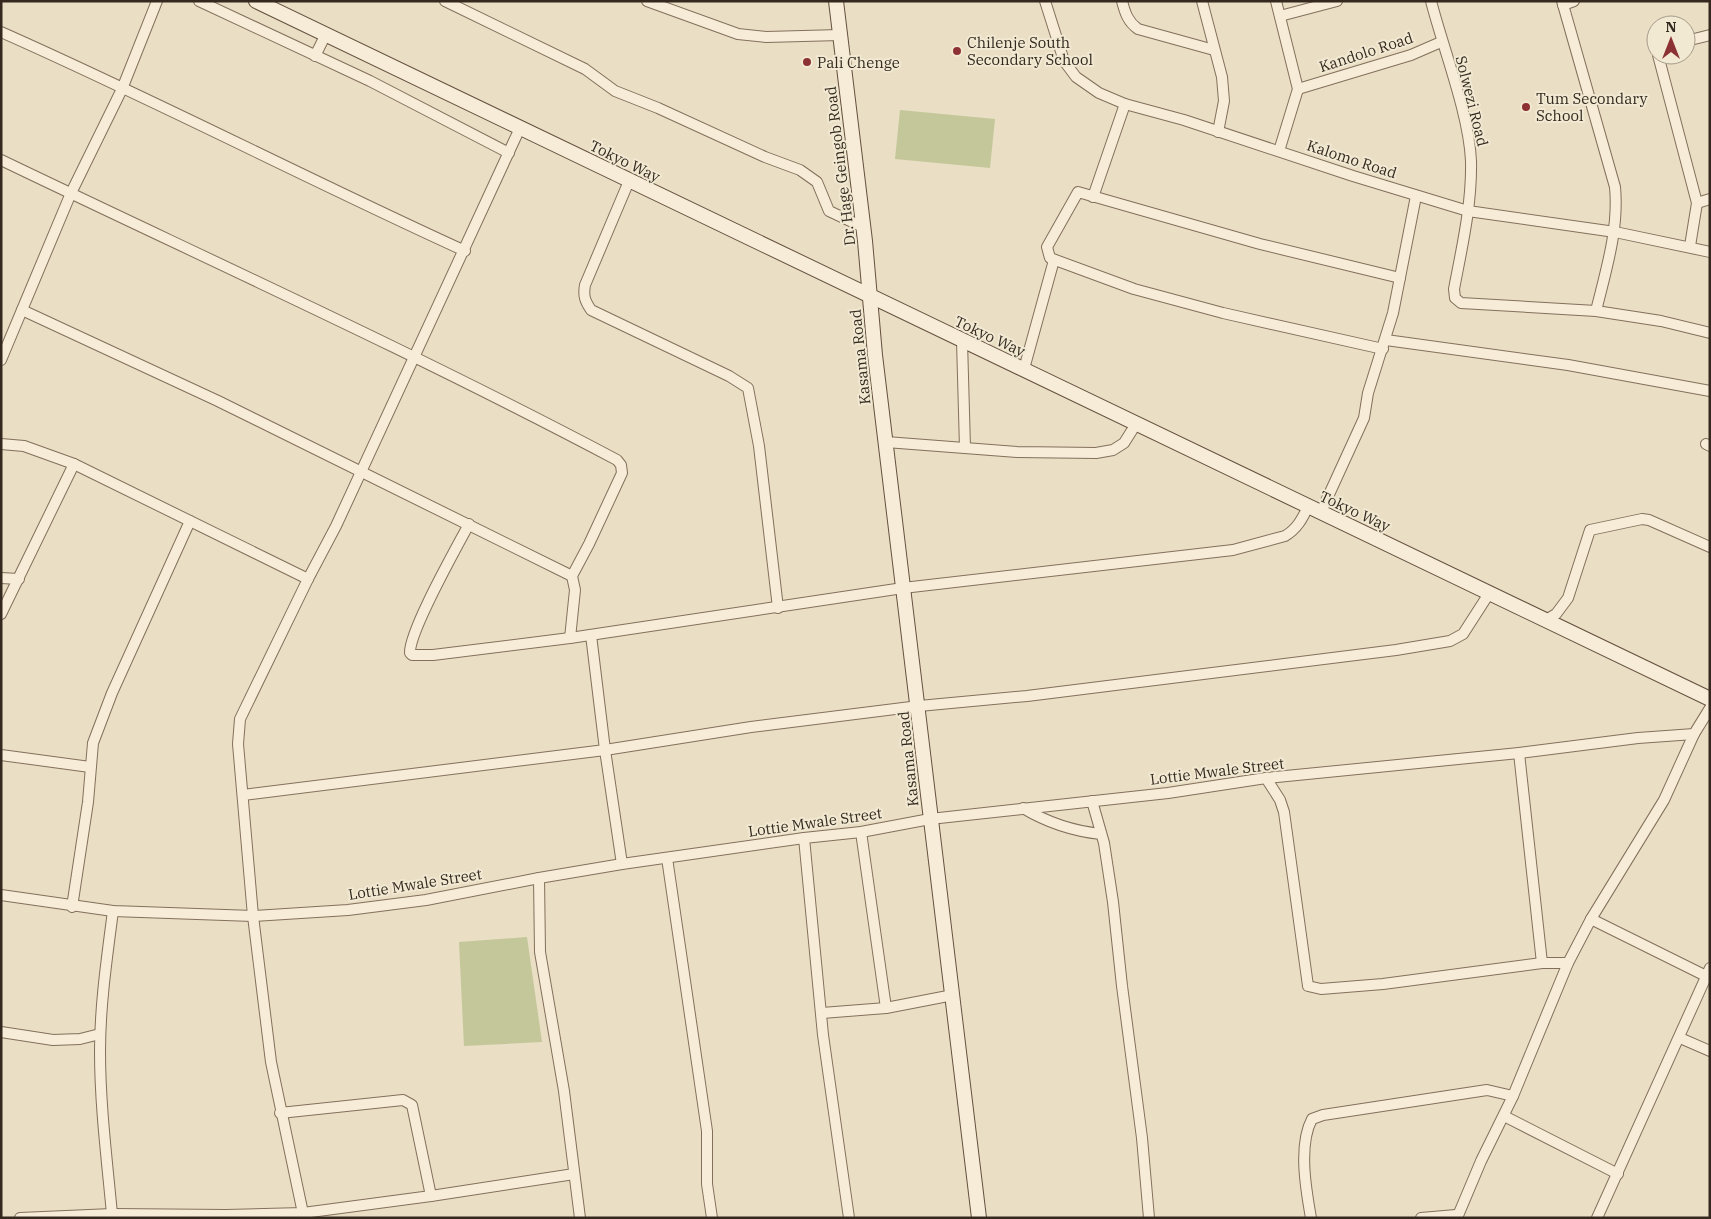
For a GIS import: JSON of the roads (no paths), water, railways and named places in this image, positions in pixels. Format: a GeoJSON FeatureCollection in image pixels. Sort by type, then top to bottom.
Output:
{"type":"FeatureCollection","features":[{"type":"Feature","properties":{"kind":"main road","name":"Tokyo Way"},"geometry":{"type":"LineString","coordinates":[[256,1],[1710,699]]}},
{"type":"Feature","properties":{"kind":"main road","name":"Dr. Hage Geingob Road"},"geometry":{"type":"LineString","coordinates":[[836,1],[864,227],[870,297]]}},
{"type":"Feature","properties":{"kind":"main road"},"geometry":{"type":"LineString","coordinates":[[842,283],[852,283],[861,279],[868,272]]}},
{"type":"Feature","properties":{"kind":"main road","name":"Kasama Road"},"geometry":{"type":"LineString","coordinates":[[870,297],[903,588],[919,706],[930,819],[979,1218]]}},
{"type":"Feature","properties":{"kind":"main road"},"geometry":{"type":"LineString","coordinates":[[873,332],[878,320],[888,313],[900,311]]}},
{"type":"Feature","properties":{"kind":"street"},"geometry":{"type":"LineString","coordinates":[[1,360],[71,193],[122,89],[157,1]]}},
{"type":"Feature","properties":{"kind":"street"},"geometry":{"type":"LineString","coordinates":[[199,1],[389,91],[509,153]]}},
{"type":"Feature","properties":{"kind":"street"},"geometry":{"type":"LineString","coordinates":[[445,1],[585,69],[614,91],[658,108],[765,157],[800,170],[817,182],[829,211],[864,227]]}},
{"type":"Feature","properties":{"kind":"street"},"geometry":{"type":"LineString","coordinates":[[647,1],[738,34],[766,37],[840,35]]}},
{"type":"Feature","properties":{"kind":"street","name":"Kalomo Road"},"geometry":{"type":"LineString","coordinates":[[1045,1],[1064,61],[1076,77],[1099,93],[1125,104],[1468,211],[1615,232],[1690,246],[1710,252]]}},
{"type":"Feature","properties":{"kind":"street"},"geometry":{"type":"LineString","coordinates":[[1122,1],[1131,24],[1138,29],[1214,50]]}},
{"type":"Feature","properties":{"kind":"street"},"geometry":{"type":"LineString","coordinates":[[1202,1],[1224,90],[1218,132]]}},
{"type":"Feature","properties":{"kind":"street"},"geometry":{"type":"LineString","coordinates":[[1276,1],[1298,89],[1279,151]]}},
{"type":"Feature","properties":{"kind":"street"},"geometry":{"type":"LineString","coordinates":[[1280,16],[1337,1]]}},
{"type":"Feature","properties":{"kind":"street","name":"Solwezi Road"},"geometry":{"type":"LineString","coordinates":[[1431,1],[1467,135],[1471,160],[1468,211],[1454,289],[1456,298],[1461,303],[1596,311]]}},
{"type":"Feature","properties":{"kind":"street"},"geometry":{"type":"LineString","coordinates":[[1574,1],[1562,3],[1612,172],[1617,207],[1615,232],[1596,311],[1661,321],[1710,334]]}},
{"type":"Feature","properties":{"kind":"street"},"geometry":{"type":"LineString","coordinates":[[1,32],[195,122],[342,195],[465,251]]}},
{"type":"Feature","properties":{"kind":"street"},"geometry":{"type":"LineString","coordinates":[[315,56],[326,34]]}},
{"type":"Feature","properties":{"kind":"street"},"geometry":{"type":"LineString","coordinates":[[1696,38],[1710,35]]}},
{"type":"Feature","properties":{"kind":"street","name":"Kandolo Road"},"geometry":{"type":"LineString","coordinates":[[1298,89],[1411,55],[1441,42]]}},
{"type":"Feature","properties":{"kind":"street"},"geometry":{"type":"LineString","coordinates":[[1660,65],[1697,203],[1690,246]]}},
{"type":"Feature","properties":{"kind":"street"},"geometry":{"type":"LineString","coordinates":[[1093,197],[1125,104]]}},
{"type":"Feature","properties":{"kind":"street"},"geometry":{"type":"LineString","coordinates":[[304,1215],[280,1113],[271,1062],[253,916],[238,756],[240,719],[336,526],[465,251],[520,128]]}},
{"type":"Feature","properties":{"kind":"street"},"geometry":{"type":"LineString","coordinates":[[1,160],[414,357],[617,460],[621,465],[622,473],[572,576],[575,590],[570,638]]}},
{"type":"Feature","properties":{"kind":"street"},"geometry":{"type":"LineString","coordinates":[[629,181],[585,285],[583,294],[585,302],[591,310],[721,372],[748,388],[759,446],[778,608]]}},
{"type":"Feature","properties":{"kind":"street"},"geometry":{"type":"LineString","coordinates":[[1400,278],[1260,244],[1078,192],[1047,247],[1048,253],[1054,260],[1134,289],[1223,313],[1385,345],[1568,364],[1710,392]]}},
{"type":"Feature","properties":{"kind":"street"},"geometry":{"type":"LineString","coordinates":[[1322,512],[1360,430],[1368,393],[1385,345],[1416,196]]}},
{"type":"Feature","properties":{"kind":"street"},"geometry":{"type":"LineString","coordinates":[[1697,203],[1710,199]]}},
{"type":"Feature","properties":{"kind":"street"},"geometry":{"type":"LineString","coordinates":[[1024,370],[1054,260]]}},
{"type":"Feature","properties":{"kind":"street"},"geometry":{"type":"LineString","coordinates":[[22,310],[218,401],[572,576]]}},
{"type":"Feature","properties":{"kind":"street"},"geometry":{"type":"LineString","coordinates":[[962,341],[964,448]]}},
{"type":"Feature","properties":{"kind":"street"},"geometry":{"type":"LineString","coordinates":[[886,442],[1017,452],[1096,453],[1113,450],[1124,443],[1136,424]]}},
{"type":"Feature","properties":{"kind":"street"},"geometry":{"type":"LineString","coordinates":[[1,444],[24,446],[74,464],[308,579]]}},
{"type":"Feature","properties":{"kind":"street"},"geometry":{"type":"LineString","coordinates":[[1,614],[74,464]]}},
{"type":"Feature","properties":{"kind":"street"},"geometry":{"type":"LineString","coordinates":[[469,524],[421,620],[411,645],[410,653],[418,656],[433,655],[570,638],[903,588],[1233,550],[1285,536],[1292,532],[1302,520],[1308,506]]}},
{"type":"Feature","properties":{"kind":"street"},"geometry":{"type":"LineString","coordinates":[[1546,620],[1556,614],[1568,598],[1590,530],[1642,519],[1710,547]]}},
{"type":"Feature","properties":{"kind":"street"},"geometry":{"type":"LineString","coordinates":[[72,907],[88,802],[93,744],[112,693],[190,521]]}},
{"type":"Feature","properties":{"kind":"street"},"geometry":{"type":"LineString","coordinates":[[1,578],[19,579]]}},
{"type":"Feature","properties":{"kind":"street"},"geometry":{"type":"LineString","coordinates":[[243,795],[605,750],[752,727],[919,706],[1046,694],[1396,650],[1450,641],[1463,634],[1490,592]]}},
{"type":"Feature","properties":{"kind":"street"},"geometry":{"type":"LineString","coordinates":[[591,635],[605,750],[622,864]]}},
{"type":"Feature","properties":{"kind":"street"},"geometry":{"type":"LineString","coordinates":[[1421,1218],[1456,1217],[1513,1096],[1568,963],[1591,919],[1664,800],[1694,734],[1710,708]]}},
{"type":"Feature","properties":{"kind":"street","name":"Lottie Mwale Street"},"geometry":{"type":"LineString","coordinates":[[1,895],[72,907],[113,911],[253,916],[348,910],[426,900],[622,864],[804,838],[861,832],[930,819],[1092,801],[1266,778],[1519,753],[1638,738],[1694,734]]}},
{"type":"Feature","properties":{"kind":"street"},"geometry":{"type":"LineString","coordinates":[[1519,753],[1542,963]]}},
{"type":"Feature","properties":{"kind":"street"},"geometry":{"type":"LineString","coordinates":[[1,755],[90,767]]}},
{"type":"Feature","properties":{"kind":"street"},"geometry":{"type":"LineString","coordinates":[[1266,778],[1280,800],[1284,812],[1308,986],[1321,989],[1383,984],[1542,963],[1568,963]]}},
{"type":"Feature","properties":{"kind":"street"},"geometry":{"type":"LineString","coordinates":[[1092,801],[1101,834],[1113,902],[1142,1138],[1149,1218]]}},
{"type":"Feature","properties":{"kind":"street"},"geometry":{"type":"LineString","coordinates":[[1023,808],[1044,820],[1080,832],[1101,834]]}},
{"type":"Feature","properties":{"kind":"street"},"geometry":{"type":"LineString","coordinates":[[861,832],[886,1008]]}},
{"type":"Feature","properties":{"kind":"street"},"geometry":{"type":"LineString","coordinates":[[804,838],[834,1120],[849,1218]]}},
{"type":"Feature","properties":{"kind":"street"},"geometry":{"type":"LineString","coordinates":[[667,858],[707,1131],[707,1184],[712,1218]]}},
{"type":"Feature","properties":{"kind":"street"},"geometry":{"type":"LineString","coordinates":[[539,878],[540,952],[564,1091],[580,1218]]}},
{"type":"Feature","properties":{"kind":"street"},"geometry":{"type":"LineString","coordinates":[[112,1214],[101,1095],[100,1034],[113,911]]}},
{"type":"Feature","properties":{"kind":"street"},"geometry":{"type":"LineString","coordinates":[[1591,919],[1708,972],[1680,1038],[1597,1218]]}},
{"type":"Feature","properties":{"kind":"street"},"geometry":{"type":"LineString","coordinates":[[822,1013],[886,1008],[953,995]]}},
{"type":"Feature","properties":{"kind":"street"},"geometry":{"type":"LineString","coordinates":[[1,1032],[52,1040],[80,1039],[100,1034]]}},
{"type":"Feature","properties":{"kind":"street"},"geometry":{"type":"LineString","coordinates":[[1680,1038],[1710,1051]]}},
{"type":"Feature","properties":{"kind":"street"},"geometry":{"type":"LineString","coordinates":[[1311,1218],[1305,1160],[1306,1139],[1312,1119],[1322,1115],[1487,1090],[1513,1096]]}},
{"type":"Feature","properties":{"kind":"street"},"geometry":{"type":"LineString","coordinates":[[280,1113],[404,1100],[412,1105],[431,1196]]}},
{"type":"Feature","properties":{"kind":"street"},"geometry":{"type":"LineString","coordinates":[[1504,1116],[1618,1174]]}},
{"type":"Feature","properties":{"kind":"street"},"geometry":{"type":"LineString","coordinates":[[20,1218],[112,1214],[304,1215],[574,1174]]}},
{"type":"Feature","properties":{"kind":"place","name":"Chilenje South Secondary School"},"geometry":{"type":"Point","coordinates":[957,51]}},
{"type":"Feature","properties":{"kind":"place","name":"Pali Chenge"},"geometry":{"type":"Point","coordinates":[807,62]}},
{"type":"Feature","properties":{"kind":"place","name":"Tum Secondary School"},"geometry":{"type":"Point","coordinates":[1526,107]}}]}
